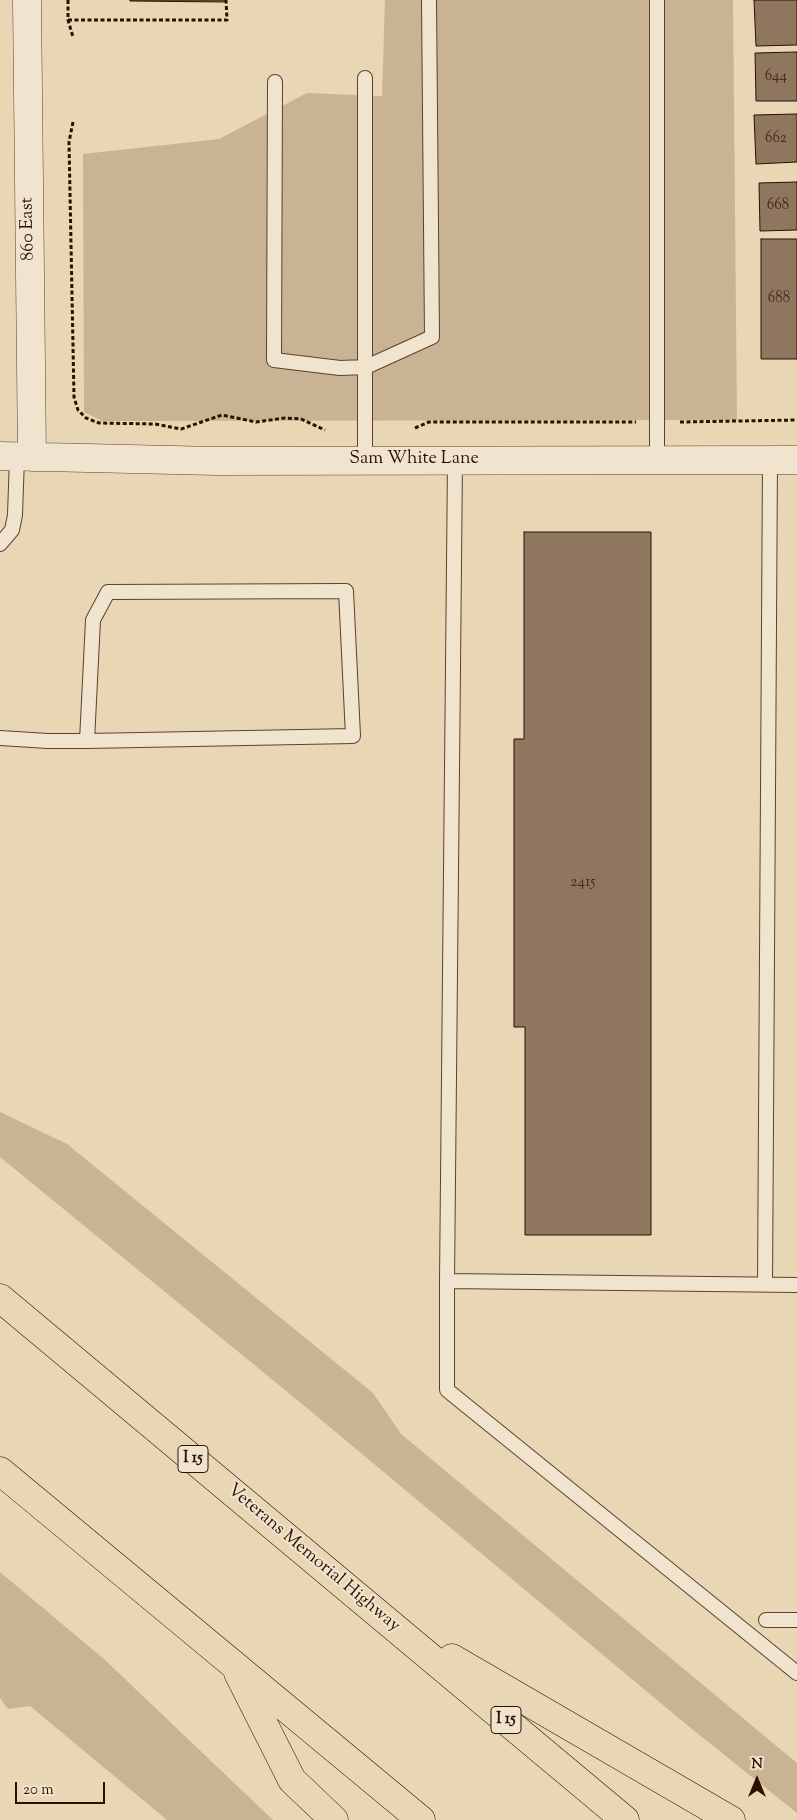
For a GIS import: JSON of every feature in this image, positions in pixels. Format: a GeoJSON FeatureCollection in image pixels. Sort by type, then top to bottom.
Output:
{"type":"FeatureCollection","features":[{"type":"Feature","properties":{"kind":"highway","name":"Veterans Memorial Highway"},"geometry":{"type":"LineString","coordinates":[[0,1298],[626,1820]]}},
{"type":"Feature","properties":{"kind":"highway"},"geometry":{"type":"LineString","coordinates":[[0,1471],[421,1820]]}},
{"type":"Feature","properties":{"kind":"highway"},"geometry":{"type":"LineString","coordinates":[[386,1620],[731,1820]]}},
{"type":"Feature","properties":{"kind":"highway"},"geometry":{"type":"LineString","coordinates":[[233,1663],[292,1780],[334,1820]]}},
{"type":"Feature","properties":{"kind":"street","name":"860 East"},"geometry":{"type":"LineString","coordinates":[[16,457],[27,0]]}},
{"type":"Feature","properties":{"kind":"street","name":"Sam White Lane"},"geometry":{"type":"LineString","coordinates":[[16,457],[216,461],[797,460]]}},
{"type":"Feature","properties":{"kind":"lane"},"geometry":{"type":"LineString","coordinates":[[275,82],[274,360],[340,368],[366,367],[432,337],[429,0]]}},
{"type":"Feature","properties":{"kind":"lane"},"geometry":{"type":"LineString","coordinates":[[657,0],[657,459]]}},
{"type":"Feature","properties":{"kind":"lane"},"geometry":{"type":"LineString","coordinates":[[365,78],[365,460]]}},
{"type":"Feature","properties":{"kind":"lane"},"geometry":{"type":"LineString","coordinates":[[0,544],[12,530],[15,515],[16,457]]}},
{"type":"Feature","properties":{"kind":"lane"},"geometry":{"type":"LineString","coordinates":[[454,460],[446,1281],[447,1390],[797,1673]]}},
{"type":"Feature","properties":{"kind":"lane"},"geometry":{"type":"LineString","coordinates":[[764,1284],[770,460]]}},
{"type":"Feature","properties":{"kind":"lane"},"geometry":{"type":"LineString","coordinates":[[0,738],[48,741],[353,736],[346,591],[108,592],[93,620],[88,740]]}},
{"type":"Feature","properties":{"kind":"lane"},"geometry":{"type":"LineString","coordinates":[[446,1281],[797,1285]]}},
{"type":"Feature","properties":{"kind":"lane"},"geometry":{"type":"LineString","coordinates":[[766,1620],[797,1620]]}},
{"type":"Feature","properties":{"kind":"path"},"geometry":{"type":"LineString","coordinates":[[68,0],[68,20],[73,37]]}},
{"type":"Feature","properties":{"kind":"path"},"geometry":{"type":"LineString","coordinates":[[68,20],[227,20],[226,0]]}},
{"type":"Feature","properties":{"kind":"path"},"geometry":{"type":"LineString","coordinates":[[73,122],[70,134],[70,152],[74,397],[78,410],[86,418],[99,423],[155,424],[181,429],[222,415],[256,422],[285,418],[300,419],[325,430]]}},
{"type":"Feature","properties":{"kind":"path"},"geometry":{"type":"LineString","coordinates":[[416,428],[429,422],[797,420]]}},
{"type":"Feature","properties":{"kind":"shaded area"},"geometry":{"type":"Polygon","coordinates":[[[385,0],[733,0],[737,420],[102,421],[84,412],[83,154],[219,139],[307,93],[382,96],[385,0]]]}},
{"type":"Feature","properties":{"kind":"shaded area"},"geometry":{"type":"Polygon","coordinates":[[[0,1112],[67,1144],[373,1393],[401,1434],[797,1763],[797,1813],[687,1725],[307,1408],[0,1157],[0,1112]]]}},
{"type":"Feature","properties":{"kind":"shaded area"},"geometry":{"type":"Polygon","coordinates":[[[0,1572],[104,1659],[273,1820],[167,1820],[30,1706],[8,1709],[0,1698],[0,1572]]]}},
{"type":"Feature","properties":{"kind":"building"},"geometry":{"type":"Polygon","coordinates":[[[226,0],[226,2],[130,1],[226,0]]]}},
{"type":"Feature","properties":{"kind":"building"},"geometry":{"type":"Polygon","coordinates":[[[754,0],[797,0],[797,45],[756,46],[754,0]]]}},
{"type":"Feature","properties":{"kind":"building"},"geometry":{"type":"Polygon","coordinates":[[[797,52],[797,101],[756,101],[755,53],[797,52]]]}},
{"type":"Feature","properties":{"kind":"building"},"geometry":{"type":"Polygon","coordinates":[[[797,114],[797,162],[756,164],[754,115],[797,114]]]}},
{"type":"Feature","properties":{"kind":"building"},"geometry":{"type":"Polygon","coordinates":[[[797,182],[797,230],[760,231],[759,183],[797,182]]]}},
{"type":"Feature","properties":{"kind":"building"},"geometry":{"type":"Polygon","coordinates":[[[761,239],[797,239],[797,359],[761,359],[761,239]]]}},
{"type":"Feature","properties":{"kind":"building"},"geometry":{"type":"Polygon","coordinates":[[[524,532],[651,532],[651,1235],[525,1235],[525,1027],[514,1027],[514,739],[524,739],[524,532]]]}}]}
